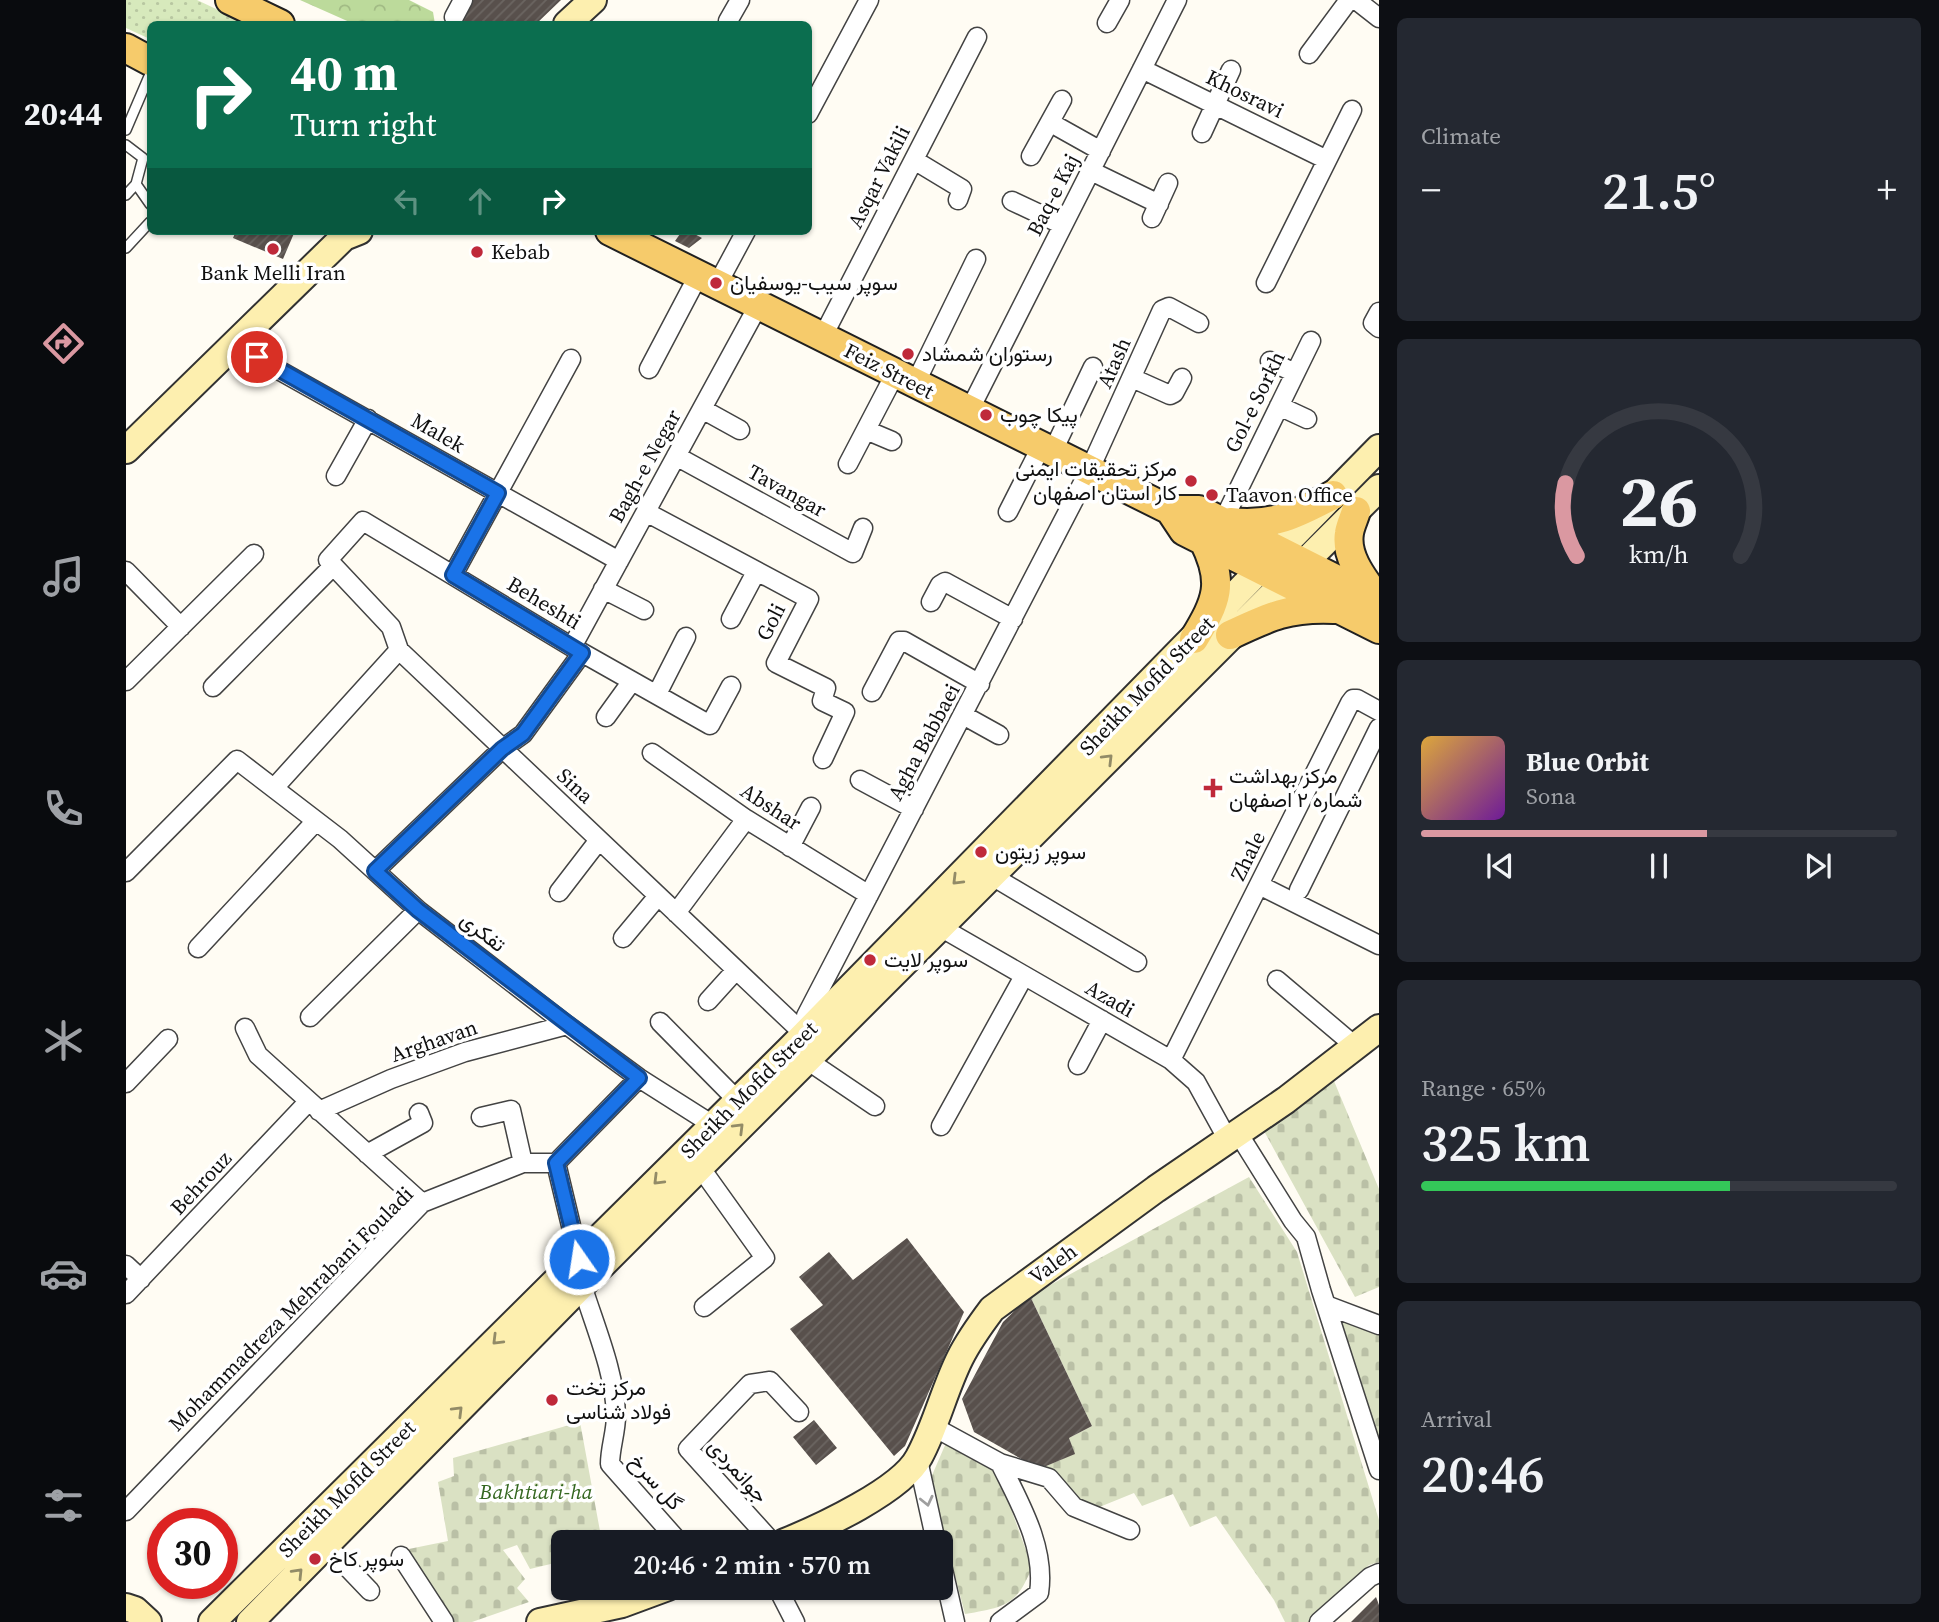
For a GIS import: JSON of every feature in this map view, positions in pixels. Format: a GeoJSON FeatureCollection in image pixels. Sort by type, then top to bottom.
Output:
{"type":"FeatureCollection","features":[{"type":"Feature","properties":{"kind":"main road"},"geometry":{"type":"LineString","coordinates":[[230,0],[274,21]]}},
{"type":"Feature","properties":{"kind":"main road"},"geometry":{"type":"LineString","coordinates":[[575,21],[593,0]]}},
{"type":"Feature","properties":{"kind":"main road"},"geometry":{"type":"LineString","coordinates":[[126,48],[147,59]]}},
{"type":"Feature","properties":{"kind":"main road"},"geometry":{"type":"LineString","coordinates":[[126,450],[348,235]]}},
{"type":"Feature","properties":{"kind":"main road","name":"Feiz Street"},"geometry":{"type":"LineString","coordinates":[[622,235],[758,306],[1170,510],[1199,510],[1213,531]]}},
{"type":"Feature","properties":{"kind":"main road","name":"Sheikh Mofid Street"},"geometry":{"type":"LineString","coordinates":[[381,1472],[579,1259],[804,1034],[1035,818],[1194,639],[1379,448]]}},
{"type":"Feature","properties":{"kind":"main road","name":"Sheikh Mofid Street"},"geometry":{"type":"LineString","coordinates":[[1064,787],[1230,635],[1379,488]]}},
{"type":"Feature","properties":{"kind":"main road"},"geometry":{"type":"LineString","coordinates":[[1213,531],[1273,522],[1295,515],[1334,495]]}},
{"type":"Feature","properties":{"kind":"main road"},"geometry":{"type":"LineString","coordinates":[[1356,511],[1348,534],[1350,550],[1360,575],[1379,601]]}},
{"type":"Feature","properties":{"kind":"main road"},"geometry":{"type":"LineString","coordinates":[[1213,531],[1294,572],[1379,601]]}},
{"type":"Feature","properties":{"kind":"main road"},"geometry":{"type":"LineString","coordinates":[[1194,639],[1211,610],[1217,580],[1211,555],[1213,531]]}},
{"type":"Feature","properties":{"kind":"main road"},"geometry":{"type":"LineString","coordinates":[[1294,572],[1343,609],[1379,629]]}},
{"type":"Feature","properties":{"kind":"main road"},"geometry":{"type":"LineString","coordinates":[[1230,635],[1287,611],[1307,608],[1343,609]]}},
{"type":"Feature","properties":{"kind":"main road","name":"Sheikh Mofid Street"},"geometry":{"type":"LineString","coordinates":[[212,1622],[352,1501],[582,1285],[992,876],[1035,818]]}},
{"type":"Feature","properties":{"kind":"main road","name":"Valeh"},"geometry":{"type":"LineString","coordinates":[[814,1530],[888,1489],[918,1460],[959,1360],[973,1334],[992,1310],[1156,1189],[1286,1100],[1379,1028]]}},
{"type":"Feature","properties":{"kind":"main road","name":"Sheikh Mofid Street"},"geometry":{"type":"LineString","coordinates":[[250,1622],[326,1545],[352,1501]]}},
{"type":"Feature","properties":{"kind":"main road"},"geometry":{"type":"LineString","coordinates":[[558,1620],[633,1600]]}},
{"type":"Feature","properties":{"kind":"main road"},"geometry":{"type":"LineString","coordinates":[[126,1607],[135,1610],[148,1622]]}},
{"type":"Feature","properties":{"kind":"street"},"geometry":{"type":"LineString","coordinates":[[454,17],[463,0]]}},
{"type":"Feature","properties":{"kind":"street"},"geometry":{"type":"LineString","coordinates":[[729,21],[740,0]]}},
{"type":"Feature","properties":{"kind":"street"},"geometry":{"type":"LineString","coordinates":[[812,107],[869,0]]}},
{"type":"Feature","properties":{"kind":"street"},"geometry":{"type":"LineString","coordinates":[[1107,23],[1120,0]]}},
{"type":"Feature","properties":{"kind":"street","name":"Baq-e Kaj"},"geometry":{"type":"LineString","coordinates":[[969,411],[1177,0]]}},
{"type":"Feature","properties":{"kind":"street"},"geometry":{"type":"LineString","coordinates":[[1309,54],[1349,0]]}},
{"type":"Feature","properties":{"kind":"street"},"geometry":{"type":"LineString","coordinates":[[1356,0],[1379,18]]}},
{"type":"Feature","properties":{"kind":"street","name":"Asqar Vakili"},"geometry":{"type":"LineString","coordinates":[[822,338],[977,37]]}},
{"type":"Feature","properties":{"kind":"street","name":"Khosravi"},"geometry":{"type":"LineString","coordinates":[[1142,69],[1327,160]]}},
{"type":"Feature","properties":{"kind":"street"},"geometry":{"type":"LineString","coordinates":[[1202,133],[1231,70]]}},
{"type":"Feature","properties":{"kind":"street"},"geometry":{"type":"LineString","coordinates":[[1031,156],[1062,100]]}},
{"type":"Feature","properties":{"kind":"street"},"geometry":{"type":"LineString","coordinates":[[1266,283],[1352,110]]}},
{"type":"Feature","properties":{"kind":"street"},"geometry":{"type":"LineString","coordinates":[[1051,124],[1101,151]]}},
{"type":"Feature","properties":{"kind":"street"},"geometry":{"type":"LineString","coordinates":[[914,160],[962,189],[958,200]]}},
{"type":"Feature","properties":{"kind":"street"},"geometry":{"type":"LineString","coordinates":[[1091,171],[1156,211],[1168,183]]}},
{"type":"Feature","properties":{"kind":"street"},"geometry":{"type":"LineString","coordinates":[[1012,201],[1063,225]]}},
{"type":"Feature","properties":{"kind":"street"},"geometry":{"type":"LineString","coordinates":[[649,369],[708,280],[743,235]]}},
{"type":"Feature","properties":{"kind":"street"},"geometry":{"type":"LineString","coordinates":[[848,464],[866,430],[905,379],[976,260]]}},
{"type":"Feature","properties":{"kind":"street","name":"Bagh-e Negar"},"geometry":{"type":"LineString","coordinates":[[375,871],[502,749],[523,734],[577,650],[603,589],[758,306]]}},
{"type":"Feature","properties":{"kind":"street","name":"Atash"},"geometry":{"type":"LineString","coordinates":[[1089,471],[1165,308],[1199,323]]}},
{"type":"Feature","properties":{"kind":"street"},"geometry":{"type":"LineString","coordinates":[[1379,312],[1373,323],[1379,328]]}},
{"type":"Feature","properties":{"kind":"street","name":"Gol-e Sorkh"},"geometry":{"type":"LineString","coordinates":[[1213,531],[1311,341]]}},
{"type":"Feature","properties":{"kind":"street","name":"Malek"},"geometry":{"type":"LineString","coordinates":[[234,345],[619,561]]}},
{"type":"Feature","properties":{"kind":"street"},"geometry":{"type":"LineString","coordinates":[[453,575],[570,359]]}},
{"type":"Feature","properties":{"kind":"street"},"geometry":{"type":"LineString","coordinates":[[1270,361],[1295,373]]}},
{"type":"Feature","properties":{"kind":"street"},"geometry":{"type":"LineString","coordinates":[[1008,512],[1047,450],[1093,367]]}},
{"type":"Feature","properties":{"kind":"street"},"geometry":{"type":"LineString","coordinates":[[1132,378],[1170,395],[1174,393],[1182,378]]}},
{"type":"Feature","properties":{"kind":"street"},"geometry":{"type":"LineString","coordinates":[[1279,406],[1307,419]]}},
{"type":"Feature","properties":{"kind":"street"},"geometry":{"type":"LineString","coordinates":[[702,409],[740,429]]}},
{"type":"Feature","properties":{"kind":"street"},"geometry":{"type":"LineString","coordinates":[[335,476],[368,419]]}},
{"type":"Feature","properties":{"kind":"street"},"geometry":{"type":"LineString","coordinates":[[866,430],[892,441]]}},
{"type":"Feature","properties":{"kind":"street","name":"Tavangar"},"geometry":{"type":"LineString","coordinates":[[676,456],[853,553],[863,528]]}},
{"type":"Feature","properties":{"kind":"street","name":"Agha Babbaei"},"geometry":{"type":"LineString","coordinates":[[804,1034],[806,1016],[1089,471]]}},
{"type":"Feature","properties":{"kind":"street","name":"Goli"},"geometry":{"type":"LineString","coordinates":[[646,512],[808,599],[776,663],[826,688],[822,701],[845,712],[823,759]]}},
{"type":"Feature","properties":{"kind":"street","name":"Beheshti"},"geometry":{"type":"LineString","coordinates":[[330,563],[363,521],[577,650],[710,725],[731,686]]}},
{"type":"Feature","properties":{"kind":"street"},"geometry":{"type":"LineString","coordinates":[[126,681],[254,554]]}},
{"type":"Feature","properties":{"kind":"street"},"geometry":{"type":"LineString","coordinates":[[213,687],[330,563]]}},
{"type":"Feature","properties":{"kind":"street","name":"Sina"},"geometry":{"type":"LineString","coordinates":[[330,563],[391,627],[399,650],[804,1034]]}},
{"type":"Feature","properties":{"kind":"street"},"geometry":{"type":"LineString","coordinates":[[126,571],[181,627]]}},
{"type":"Feature","properties":{"kind":"street"},"geometry":{"type":"LineString","coordinates":[[731,619],[756,572]]}},
{"type":"Feature","properties":{"kind":"street"},"geometry":{"type":"LineString","coordinates":[[931,602],[940,585],[946,582],[1013,619]]}},
{"type":"Feature","properties":{"kind":"street"},"geometry":{"type":"LineString","coordinates":[[603,589],[644,610]]}},
{"type":"Feature","properties":{"kind":"street"},"geometry":{"type":"LineString","coordinates":[[657,694],[686,637]]}},
{"type":"Feature","properties":{"kind":"street"},"geometry":{"type":"LineString","coordinates":[[872,692],[899,641],[904,641],[980,684]]}},
{"type":"Feature","properties":{"kind":"street"},"geometry":{"type":"LineString","coordinates":[[274,788],[399,650]]}},
{"type":"Feature","properties":{"kind":"street"},"geometry":{"type":"LineString","coordinates":[[606,717],[632,681]]}},
{"type":"Feature","properties":{"kind":"street","name":"Zhale"},"geometry":{"type":"LineString","coordinates":[[1171,1060],[1350,702],[1357,699],[1379,711]]}},
{"type":"Feature","properties":{"kind":"street"},"geometry":{"type":"LineString","coordinates":[[963,715],[999,735]]}},
{"type":"Feature","properties":{"kind":"street"},"geometry":{"type":"LineString","coordinates":[[1299,890],[1379,728]]}},
{"type":"Feature","properties":{"kind":"street","name":"Abshar"},"geometry":{"type":"LineString","coordinates":[[652,753],[746,819],[869,895]]}},
{"type":"Feature","properties":{"kind":"street","name":"تفکری"},"geometry":{"type":"LineString","coordinates":[[126,872],[237,760],[316,821],[418,910],[639,1078],[713,1125]]}},
{"type":"Feature","properties":{"kind":"street"},"geometry":{"type":"LineString","coordinates":[[860,780],[914,809]]}},
{"type":"Feature","properties":{"kind":"street"},"geometry":{"type":"LineString","coordinates":[[790,847],[811,807]]}},
{"type":"Feature","properties":{"kind":"street"},"geometry":{"type":"LineString","coordinates":[[676,913],[746,819]]}},
{"type":"Feature","properties":{"kind":"street"},"geometry":{"type":"LineString","coordinates":[[198,948],[316,821]]}},
{"type":"Feature","properties":{"kind":"street"},"geometry":{"type":"LineString","coordinates":[[559,892],[599,840]]}},
{"type":"Feature","properties":{"kind":"street"},"geometry":{"type":"LineString","coordinates":[[992,876],[1137,962]]}},
{"type":"Feature","properties":{"kind":"street"},"geometry":{"type":"LineString","coordinates":[[1259,885],[1379,945]]}},
{"type":"Feature","properties":{"kind":"street"},"geometry":{"type":"LineString","coordinates":[[623,938],[658,896]]}},
{"type":"Feature","properties":{"kind":"street"},"geometry":{"type":"LineString","coordinates":[[310,1017],[418,910]]}},
{"type":"Feature","properties":{"kind":"street","name":"Azadi"},"geometry":{"type":"LineString","coordinates":[[940,927],[1171,1060],[1196,1082],[1307,1237],[1325,1305],[1379,1470]]}},
{"type":"Feature","properties":{"kind":"street"},"geometry":{"type":"LineString","coordinates":[[708,1001],[736,970]]}},
{"type":"Feature","properties":{"kind":"street"},"geometry":{"type":"LineString","coordinates":[[941,1126],[1024,976]]}},
{"type":"Feature","properties":{"kind":"street"},"geometry":{"type":"LineString","coordinates":[[1277,980],[1355,1046]]}},
{"type":"Feature","properties":{"kind":"street"},"geometry":{"type":"LineString","coordinates":[[1078,1065],[1102,1020]]}},
{"type":"Feature","properties":{"kind":"street"},"geometry":{"type":"LineString","coordinates":[[660,1022],[738,1101]]}},
{"type":"Feature","properties":{"kind":"street","name":"Arghavan"},"geometry":{"type":"LineString","coordinates":[[314,1107],[465,1052],[568,1025]]}},
{"type":"Feature","properties":{"kind":"street"},"geometry":{"type":"LineString","coordinates":[[245,1028],[258,1055],[422,1203]]}},
{"type":"Feature","properties":{"kind":"street"},"geometry":{"type":"LineString","coordinates":[[126,1083],[168,1039]]}},
{"type":"Feature","properties":{"kind":"street"},"geometry":{"type":"LineString","coordinates":[[807,1060],[875,1106]]}},
{"type":"Feature","properties":{"kind":"street"},"geometry":{"type":"LineString","coordinates":[[579,1259],[556,1163],[639,1078]]}},
{"type":"Feature","properties":{"kind":"street","name":"Behrouz"},"geometry":{"type":"LineString","coordinates":[[126,1294],[314,1107]]}},
{"type":"Feature","properties":{"kind":"street"},"geometry":{"type":"LineString","coordinates":[[481,1117],[510,1110],[523,1163]]}},
{"type":"Feature","properties":{"kind":"street"},"geometry":{"type":"LineString","coordinates":[[367,1154],[424,1123],[419,1113]]}},
{"type":"Feature","properties":{"kind":"street","name":"Mohammadreza Mehrabani Fouladi"},"geometry":{"type":"LineString","coordinates":[[126,1511],[422,1203],[523,1163],[556,1163]]}},
{"type":"Feature","properties":{"kind":"street"},"geometry":{"type":"LineString","coordinates":[[700,1167],[765,1258],[704,1307]]}},
{"type":"Feature","properties":{"kind":"street"},"geometry":{"type":"LineString","coordinates":[[126,1265],[141,1279]]}},
{"type":"Feature","properties":{"kind":"street","name":"گل سرخ"},"geometry":{"type":"LineString","coordinates":[[582,1285],[614,1387],[616,1419],[610,1448],[610,1464],[669,1530]]}},
{"type":"Feature","properties":{"kind":"street"},"geometry":{"type":"LineString","coordinates":[[1325,1305],[1379,1325]]}},
{"type":"Feature","properties":{"kind":"street","name":"جوانمردی"},"geometry":{"type":"LineString","coordinates":[[761,1530],[688,1449],[750,1384],[770,1381],[799,1412]]}},
{"type":"Feature","properties":{"kind":"street"},"geometry":{"type":"LineString","coordinates":[[932,1426],[1000,1463],[1049,1478],[1074,1507],[1130,1530]]}},
{"type":"Feature","properties":{"kind":"street"},"geometry":{"type":"LineString","coordinates":[[918,1460],[933,1530]]}},
{"type":"Feature","properties":{"kind":"street"},"geometry":{"type":"LineString","coordinates":[[1000,1463],[1033,1535],[1042,1574],[1039,1592],[1023,1607],[1000,1622]]}},
{"type":"Feature","properties":{"kind":"street"},"geometry":{"type":"LineString","coordinates":[[326,1545],[370,1591]]}},
{"type":"Feature","properties":{"kind":"street"},"geometry":{"type":"LineString","coordinates":[[401,1556],[444,1622]]}},
{"type":"Feature","properties":{"kind":"street"},"geometry":{"type":"LineString","coordinates":[[1319,1622],[1375,1575]]}},
{"type":"Feature","properties":{"kind":"street"},"geometry":{"type":"LineString","coordinates":[[783,1600],[794,1622]]}},
{"type":"Feature","properties":{"kind":"street"},"geometry":{"type":"LineString","coordinates":[[950,1600],[955,1622]]}},
{"type":"Feature","properties":{"kind":"lane"},"geometry":{"type":"LineString","coordinates":[[126,130],[147,81]]}},
{"type":"Feature","properties":{"kind":"lane"},"geometry":{"type":"LineString","coordinates":[[126,145],[143,158],[136,184],[126,195]]}},
{"type":"Feature","properties":{"kind":"lane"},"geometry":{"type":"LineString","coordinates":[[136,184],[147,200]]}},
{"type":"Feature","properties":{"kind":"lane"},"geometry":{"type":"LineString","coordinates":[[126,248],[147,225]]}},
{"type":"Feature","properties":{"kind":"green space"},"geometry":{"type":"Polygon","coordinates":[[[126,0],[197,0],[242,21],[147,21],[147,38],[126,28],[126,0]]]}},
{"type":"Feature","properties":{"kind":"green space"},"geometry":{"type":"Polygon","coordinates":[[[300,0],[409,0],[433,12],[434,21],[347,21],[300,0]]]}},
{"type":"Feature","properties":{"kind":"green space"},"geometry":{"type":"Polygon","coordinates":[[[1334,1081],[1379,1189],[1379,1287],[1355,1297],[1264,1131],[1334,1081]]]}},
{"type":"Feature","properties":{"kind":"green space"},"geometry":{"type":"Polygon","coordinates":[[[1249,1177],[1297,1252],[1379,1520],[1379,1562],[1369,1565],[1312,1622],[1285,1622],[1274,1600],[1216,1516],[1190,1527],[1173,1494],[1142,1506],[1134,1493],[1097,1508],[1079,1501],[1063,1479],[1039,1469],[1074,1454],[1069,1438],[1092,1426],[1030,1296],[1249,1177]]]}},
{"type":"Feature","properties":{"kind":"green space"},"geometry":{"type":"Polygon","coordinates":[[[1338,1318],[1379,1335],[1379,1445],[1338,1318]]]}},
{"type":"Feature","properties":{"kind":"green space","name":"Bakhtiari-ha"},"geometry":{"type":"Polygon","coordinates":[[[580,1422],[600,1530],[551,1530],[551,1564],[530,1569],[517,1545],[503,1550],[525,1579],[517,1588],[529,1602],[472,1622],[450,1622],[404,1550],[448,1541],[438,1482],[454,1476],[453,1458],[580,1422]]]}},
{"type":"Feature","properties":{"kind":"green space"},"geometry":{"type":"Polygon","coordinates":[[[946,1443],[998,1473],[1032,1567],[1021,1590],[1008,1602],[965,1614],[953,1568],[953,1530],[943,1530],[930,1480],[946,1443]]]}},
{"type":"Feature","properties":{"kind":"building"},"geometry":{"type":"Polygon","coordinates":[[[473,0],[561,0],[539,21],[462,20],[473,0]]]}},
{"type":"Feature","properties":{"kind":"building","name":"Bank Melli Iran"},"geometry":{"type":"Polygon","coordinates":[[[234,235],[293,235],[283,259],[233,238],[234,235]]]}},
{"type":"Feature","properties":{"kind":"building"},"geometry":{"type":"Polygon","coordinates":[[[679,235],[696,235],[702,238],[689,248],[675,241],[679,235]]]}},
{"type":"Feature","properties":{"kind":"building"},"geometry":{"type":"Polygon","coordinates":[[[907,1238],[964,1312],[905,1446],[894,1456],[790,1329],[823,1305],[799,1277],[829,1252],[853,1280],[907,1238]]]}},
{"type":"Feature","properties":{"kind":"building"},"geometry":{"type":"Polygon","coordinates":[[[1030,1296],[1092,1426],[1069,1438],[1075,1454],[1039,1469],[974,1432],[962,1399],[1003,1322],[1030,1296]]]}},
{"type":"Feature","properties":{"kind":"building"},"geometry":{"type":"Polygon","coordinates":[[[814,1420],[837,1448],[816,1465],[793,1437],[814,1420]]]}},
{"type":"Feature","properties":{"kind":"building"},"geometry":{"type":"Polygon","coordinates":[[[1376,1597],[1379,1622],[1351,1622],[1376,1597]]]}},
{"type":"Feature","properties":{"kind":"place","name":"Bank Melli Iran"},"geometry":{"type":"Point","coordinates":[273,249]}},
{"type":"Feature","properties":{"kind":"place","name":"Kebab"},"geometry":{"type":"Point","coordinates":[477,252]}},
{"type":"Feature","properties":{"kind":"place","name":"سوپر سیب-یوسفیان"},"geometry":{"type":"Point","coordinates":[716,283]}},
{"type":"Feature","properties":{"kind":"place","name":"رستوران شمشاد"},"geometry":{"type":"Point","coordinates":[908,354]}},
{"type":"Feature","properties":{"kind":"place","name":"پیکا چوب"},"geometry":{"type":"Point","coordinates":[986,415]}},
{"type":"Feature","properties":{"kind":"place","name":"مرکز تحقیقات ایمنی کار استان اصفهان"},"geometry":{"type":"Point","coordinates":[1191,481]}},
{"type":"Feature","properties":{"kind":"place","name":"Taavon Office"},"geometry":{"type":"Point","coordinates":[1212,495]}},
{"type":"Feature","properties":{"kind":"place","name":"مرکز بهداشت شماره ۲ اصفهان"},"geometry":{"type":"Point","coordinates":[1213,788]}},
{"type":"Feature","properties":{"kind":"place","name":"سوپر زیتون"},"geometry":{"type":"Point","coordinates":[981,852]}},
{"type":"Feature","properties":{"kind":"place","name":"سوپر لایت"},"geometry":{"type":"Point","coordinates":[870,960]}},
{"type":"Feature","properties":{"kind":"place","name":"مرکز تخت فولاد شناسی"},"geometry":{"type":"Point","coordinates":[552,1400]}},
{"type":"Feature","properties":{"kind":"place","name":"سوپر کاخ"},"geometry":{"type":"Point","coordinates":[315,1559]}},
{"type":"Feature","properties":{"kind":"route"},"geometry":{"type":"LineString","coordinates":[[257,357],[498,493],[453,575],[582,653],[523,734],[502,749],[375,871],[418,910],[639,1078],[556,1163],[579,1259]]}}]}
